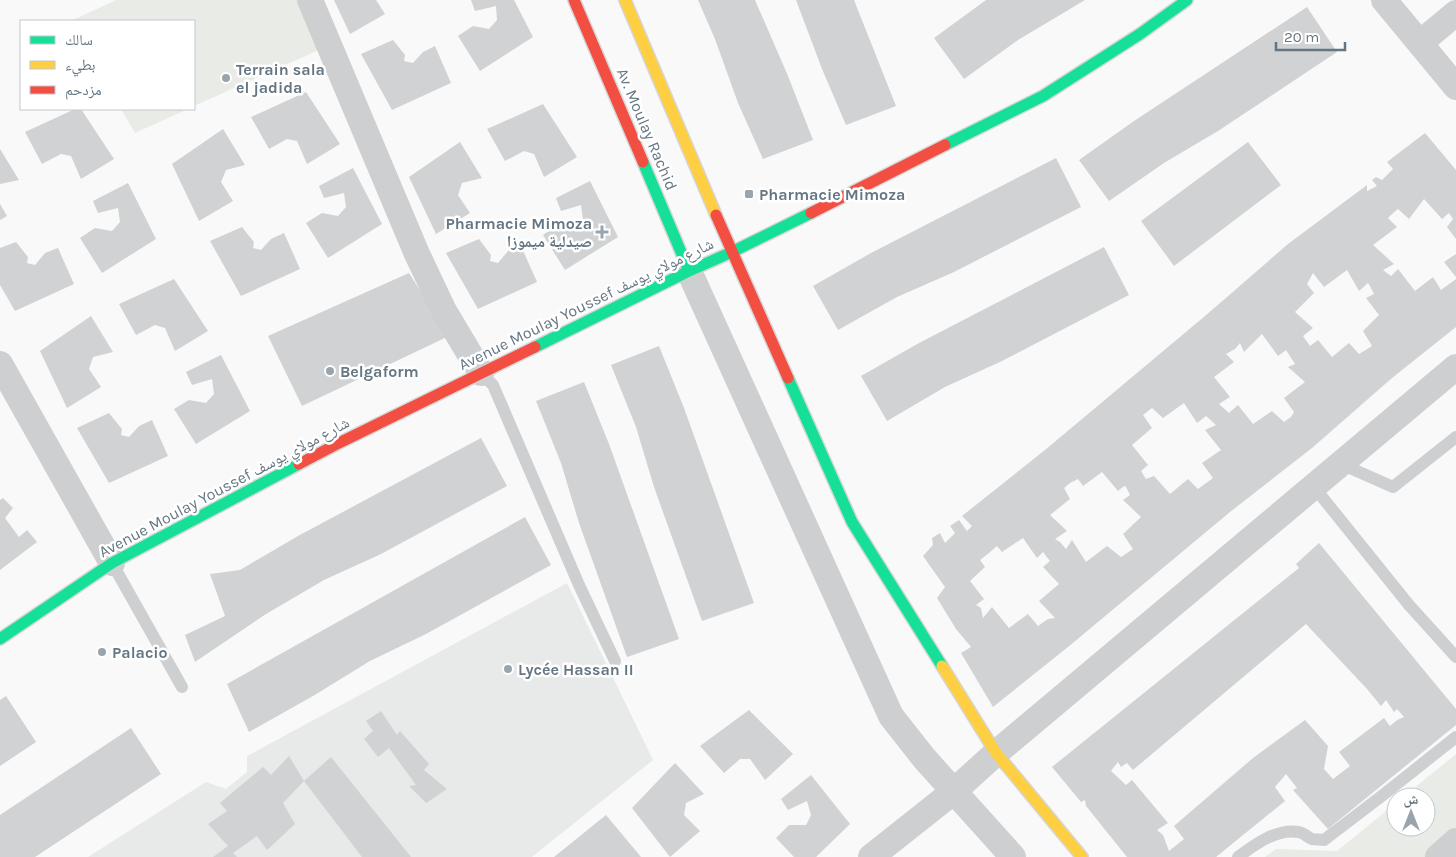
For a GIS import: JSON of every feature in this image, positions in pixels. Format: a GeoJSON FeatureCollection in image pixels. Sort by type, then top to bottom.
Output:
{"type":"FeatureCollection","features":[{"type":"Feature","properties":{"kind":"street"},"geometry":{"type":"LineString","coordinates":[[310,0],[417,254],[444,311],[481,373]]}},
{"type":"Feature","properties":{"kind":"street","name":"Av. Moulay Rachid"},"geometry":{"type":"LineString","coordinates":[[574,0],[689,271]]}},
{"type":"Feature","properties":{"kind":"street","name":"Av. Moulay Rachid"},"geometry":{"type":"LineString","coordinates":[[625,0],[732,252],[852,522],[996,753],[1082,857]]}},
{"type":"Feature","properties":{"kind":"street","name":"Avenue Moulay Youssef شارع مولاي يوسف"},"geometry":{"type":"LineString","coordinates":[[0,639],[112,563],[339,444],[689,271],[732,252],[1043,96],[1140,34],[1187,0]]}},
{"type":"Feature","properties":{"kind":"street"},"geometry":{"type":"LineString","coordinates":[[1384,0],[1456,87]]}},
{"type":"Feature","properties":{"kind":"street"},"geometry":{"type":"LineString","coordinates":[[1420,43],[1456,13]]}},
{"type":"Feature","properties":{"kind":"street"},"geometry":{"type":"LineString","coordinates":[[689,271],[891,716],[924,758],[1013,857]]}},
{"type":"Feature","properties":{"kind":"street"},"geometry":{"type":"LineString","coordinates":[[0,364],[112,563]]}},
{"type":"Feature","properties":{"kind":"street"},"geometry":{"type":"LineString","coordinates":[[871,857],[954,792],[996,753],[1456,367]]}},
{"type":"Feature","properties":{"kind":"street"},"geometry":{"type":"LineString","coordinates":[[1438,857],[1456,841]]}},
{"type":"Feature","properties":{"kind":"lane"},"geometry":{"type":"LineString","coordinates":[[481,373],[493,385],[579,585],[615,661]]}},
{"type":"Feature","properties":{"kind":"lane"},"geometry":{"type":"LineString","coordinates":[[1341,464],[1393,487],[1456,437]]}},
{"type":"Feature","properties":{"kind":"lane"},"geometry":{"type":"LineString","coordinates":[[1314,487],[1409,605],[1456,657]]}},
{"type":"Feature","properties":{"kind":"lane"},"geometry":{"type":"LineString","coordinates":[[112,563],[182,687]]}},
{"type":"Feature","properties":{"kind":"lane"},"geometry":{"type":"LineString","coordinates":[[1238,857],[1268,837],[1289,831],[1300,832],[1311,839],[1324,840],[1456,737]]}},
{"type":"Feature","properties":{"kind":"shaded area","name":"Terrain sala el jadida"},"geometry":{"type":"Polygon","coordinates":[[[116,0],[301,0],[321,49],[195,106],[195,20],[73,20],[116,0]]]}},
{"type":"Feature","properties":{"kind":"shaded area"},"geometry":{"type":"Polygon","coordinates":[[[122,110],[186,110],[135,133],[122,110]]]}},
{"type":"Feature","properties":{"kind":"shaded area","name":"Lycée Hassan II"},"geometry":{"type":"Polygon","coordinates":[[[567,583],[653,760],[532,857],[88,857],[206,782],[226,789],[247,772],[247,756],[567,583]]]}},
{"type":"Feature","properties":{"kind":"shaded area"},"geometry":{"type":"Polygon","coordinates":[[[1456,754],[1456,857],[1265,857],[1276,849],[1337,851],[1386,811],[1386,837],[1436,837],[1436,787],[1415,787],[1456,754]]]}},
{"type":"Feature","properties":{"kind":"building"},"geometry":{"type":"Polygon","coordinates":[[[334,0],[376,0],[385,14],[350,34],[334,0]]]}},
{"type":"Feature","properties":{"kind":"building"},"geometry":{"type":"Polygon","coordinates":[[[471,0],[514,0],[533,37],[480,71],[458,36],[473,26],[489,29],[497,20],[496,6],[475,11],[471,0]]]}},
{"type":"Feature","properties":{"kind":"building"},"geometry":{"type":"Polygon","coordinates":[[[698,0],[755,0],[813,140],[763,159],[738,103],[715,39],[698,0]]]}},
{"type":"Feature","properties":{"kind":"building"},"geometry":{"type":"Polygon","coordinates":[[[796,0],[854,0],[896,106],[846,125],[796,0]]]}},
{"type":"Feature","properties":{"kind":"building"},"geometry":{"type":"Polygon","coordinates":[[[986,0],[1085,0],[1018,40],[964,79],[934,38],[986,0]]]}},
{"type":"Feature","properties":{"kind":"building"},"geometry":{"type":"Polygon","coordinates":[[[1307,7],[1337,52],[1218,131],[1164,163],[1109,201],[1079,160],[1134,121],[1307,7]]]}},
{"type":"Feature","properties":{"kind":"building"},"geometry":{"type":"Polygon","coordinates":[[[393,40],[405,55],[404,61],[413,63],[423,52],[435,46],[451,83],[392,110],[361,54],[393,40]]]}},
{"type":"Feature","properties":{"kind":"building"},"geometry":{"type":"Polygon","coordinates":[[[306,92],[340,144],[307,164],[297,141],[287,139],[269,149],[251,117],[306,92]]]}},
{"type":"Feature","properties":{"kind":"building"},"geometry":{"type":"Polygon","coordinates":[[[543,104],[577,157],[544,177],[534,154],[524,151],[505,161],[487,129],[543,104]]]}},
{"type":"Feature","properties":{"kind":"building"},"geometry":{"type":"Polygon","coordinates":[[[73,110],[82,110],[114,159],[81,179],[71,156],[61,154],[42,164],[25,132],[73,110]]]}},
{"type":"Feature","properties":{"kind":"building"},"geometry":{"type":"Polygon","coordinates":[[[223,129],[245,165],[226,170],[221,182],[233,201],[199,221],[172,164],[223,129]]]}},
{"type":"Feature","properties":{"kind":"building"},"geometry":{"type":"Polygon","coordinates":[[[1425,133],[1456,170],[1456,239],[1447,227],[1453,219],[1449,213],[1442,219],[1424,199],[1409,219],[1398,209],[1392,214],[1388,218],[1397,227],[1373,245],[1394,264],[1383,270],[1391,276],[1398,269],[1415,291],[1433,277],[1441,290],[1456,279],[1456,327],[1392,378],[1312,448],[1230,512],[993,707],[961,653],[971,647],[956,629],[937,598],[945,587],[923,556],[933,545],[932,538],[940,533],[945,543],[955,533],[950,526],[959,520],[967,531],[972,526],[962,516],[1045,450],[1288,244],[1367,185],[1367,191],[1377,186],[1372,180],[1376,177],[1382,180],[1393,169],[1387,162],[1425,133]],[[1347,270],[1324,287],[1313,273],[1307,284],[1314,293],[1295,312],[1313,328],[1303,336],[1310,346],[1318,340],[1332,357],[1349,343],[1359,354],[1372,346],[1363,331],[1379,315],[1366,298],[1374,294],[1368,283],[1359,291],[1347,270]],[[1262,334],[1244,352],[1240,343],[1235,349],[1226,354],[1234,362],[1214,377],[1230,397],[1219,404],[1229,413],[1238,405],[1253,424],[1272,411],[1284,422],[1294,412],[1284,398],[1305,382],[1288,367],[1295,364],[1286,350],[1278,356],[1262,334]],[[1184,403],[1163,418],[1152,408],[1143,415],[1152,428],[1132,445],[1148,465],[1141,471],[1146,479],[1154,476],[1170,494],[1188,479],[1198,489],[1213,478],[1202,463],[1221,450],[1205,430],[1216,425],[1206,416],[1197,423],[1184,403]],[[1102,472],[1083,486],[1078,479],[1064,488],[1070,499],[1050,515],[1067,531],[1055,539],[1066,549],[1072,540],[1086,562],[1107,546],[1121,557],[1133,549],[1123,534],[1141,517],[1123,500],[1130,495],[1126,487],[1124,486],[1118,491],[1102,472]],[[1023,538],[1002,552],[997,546],[980,560],[985,567],[970,581],[984,599],[976,605],[981,608],[983,618],[992,607],[1009,628],[1028,614],[1038,626],[1048,619],[1055,618],[1039,601],[1059,584],[1043,567],[1050,561],[1043,552],[1037,558],[1023,538]]]}},
{"type":"Feature","properties":{"kind":"building"},"geometry":{"type":"Polygon","coordinates":[[[460,142],[482,178],[462,183],[458,195],[470,213],[436,234],[409,177],[460,142]]]}},
{"type":"Feature","properties":{"kind":"building"},"geometry":{"type":"Polygon","coordinates":[[[1248,142],[1281,185],[1174,266],[1141,221],[1248,142]]]}},
{"type":"Feature","properties":{"kind":"building"},"geometry":{"type":"Polygon","coordinates":[[[0,149],[19,180],[0,184],[0,149]]]}},
{"type":"Feature","properties":{"kind":"building"},"geometry":{"type":"Polygon","coordinates":[[[1056,158],[1081,207],[954,272],[897,297],[838,330],[813,286],[871,253],[1056,158]]]}},
{"type":"Feature","properties":{"kind":"building"},"geometry":{"type":"Polygon","coordinates":[[[353,168],[382,224],[328,258],[306,223],[322,213],[338,216],[346,207],[344,193],[324,198],[319,186],[353,168]]]}},
{"type":"Feature","properties":{"kind":"building"},"geometry":{"type":"Polygon","coordinates":[[[590,181],[618,237],[565,270],[543,235],[558,225],[575,229],[583,220],[581,205],[561,211],[556,198],[590,181]]]}},
{"type":"Feature","properties":{"kind":"building"},"geometry":{"type":"Polygon","coordinates":[[[128,183],[156,239],[102,273],[80,238],[95,228],[112,231],[120,222],[118,208],[98,213],[93,201],[128,183]]]}},
{"type":"Feature","properties":{"kind":"building"},"geometry":{"type":"Polygon","coordinates":[[[0,204],[7,216],[0,220],[0,204]]]}},
{"type":"Feature","properties":{"kind":"building"},"geometry":{"type":"Polygon","coordinates":[[[242,227],[254,242],[253,248],[261,250],[271,239],[284,233],[300,269],[241,296],[210,241],[242,227]]]}},
{"type":"Feature","properties":{"kind":"building"},"geometry":{"type":"Polygon","coordinates":[[[479,239],[491,255],[490,261],[498,263],[508,251],[521,246],[537,282],[478,309],[446,253],[479,239]]]}},
{"type":"Feature","properties":{"kind":"building"},"geometry":{"type":"Polygon","coordinates":[[[16,242],[28,257],[27,263],[35,265],[45,253],[58,248],[74,284],[15,311],[0,285],[0,248],[16,242]]]}},
{"type":"Feature","properties":{"kind":"building"},"geometry":{"type":"Polygon","coordinates":[[[1104,247],[1129,295],[1002,361],[945,387],[887,421],[861,376],[919,343],[1104,247]]]}},
{"type":"Feature","properties":{"kind":"building"},"geometry":{"type":"Polygon","coordinates":[[[1456,254],[1456,277],[1444,262],[1456,254]]]}},
{"type":"Feature","properties":{"kind":"building","name":"Belgaform"},"geometry":{"type":"Polygon","coordinates":[[[409,273],[449,336],[302,406],[268,336],[409,273]]]}},
{"type":"Feature","properties":{"kind":"building"},"geometry":{"type":"Polygon","coordinates":[[[174,279],[208,331],[175,351],[165,328],[155,325],[136,335],[119,304],[174,279]]]}},
{"type":"Feature","properties":{"kind":"building"},"geometry":{"type":"Polygon","coordinates":[[[91,316],[113,352],[93,357],[89,369],[101,387],[67,408],[40,351],[91,316]]]}},
{"type":"Feature","properties":{"kind":"building"},"geometry":{"type":"Polygon","coordinates":[[[659,346],[684,408],[754,603],[702,621],[654,487],[636,427],[611,365],[659,346]]]}},
{"type":"Feature","properties":{"kind":"building"},"geometry":{"type":"Polygon","coordinates":[[[221,355],[250,411],[196,444],[174,409],[189,400],[206,403],[214,394],[212,379],[192,385],[186,372],[221,355]]]}},
{"type":"Feature","properties":{"kind":"building"},"geometry":{"type":"Polygon","coordinates":[[[584,382],[609,444],[679,639],[627,657],[579,523],[561,463],[536,401],[584,382]]]}},
{"type":"Feature","properties":{"kind":"building"},"geometry":{"type":"Polygon","coordinates":[[[109,413],[122,429],[121,435],[129,437],[139,426],[152,420],[168,456],[109,483],[77,428],[109,413]]]}},
{"type":"Feature","properties":{"kind":"building"},"geometry":{"type":"Polygon","coordinates":[[[481,438],[507,486],[381,554],[324,580],[266,614],[195,662],[185,635],[225,616],[210,574],[240,570],[298,536],[481,438]]]}},
{"type":"Feature","properties":{"kind":"building"},"geometry":{"type":"Polygon","coordinates":[[[3,498],[13,508],[5,518],[19,537],[27,530],[37,542],[0,570],[0,500],[3,498]]]}},
{"type":"Feature","properties":{"kind":"building"},"geometry":{"type":"Polygon","coordinates":[[[525,517],[551,565],[426,634],[370,661],[249,732],[227,684],[525,517]]]}},
{"type":"Feature","properties":{"kind":"building"},"geometry":{"type":"Polygon","coordinates":[[[1319,543],[1456,709],[1456,725],[1328,829],[1293,790],[1297,788],[1286,774],[1275,787],[1285,801],[1216,857],[1127,857],[1086,806],[1085,800],[1081,802],[1052,767],[1299,568],[1296,564],[1319,543]],[[1306,624],[1133,770],[1127,763],[1121,767],[1118,762],[1111,771],[1126,785],[1132,780],[1168,823],[1157,830],[1163,835],[1169,851],[1184,839],[1174,826],[1253,758],[1305,720],[1328,746],[1324,769],[1333,779],[1350,766],[1339,752],[1384,718],[1390,726],[1404,717],[1397,709],[1394,712],[1386,700],[1381,706],[1306,624]]]}},
{"type":"Feature","properties":{"kind":"building"},"geometry":{"type":"Polygon","coordinates":[[[6,696],[36,742],[0,766],[0,700],[6,696]]]}},
{"type":"Feature","properties":{"kind":"building"},"geometry":{"type":"Polygon","coordinates":[[[749,710],[793,754],[765,780],[750,759],[740,759],[724,773],[700,746],[749,710]]]}},
{"type":"Feature","properties":{"kind":"building"},"geometry":{"type":"Polygon","coordinates":[[[381,711],[397,735],[400,731],[429,764],[424,770],[447,789],[426,803],[409,786],[416,785],[389,748],[378,757],[364,739],[373,731],[366,721],[381,711]]]}},
{"type":"Feature","properties":{"kind":"building"},"geometry":{"type":"Polygon","coordinates":[[[131,728],[161,774],[35,857],[0,857],[0,815],[131,728]]]}},
{"type":"Feature","properties":{"kind":"building"},"geometry":{"type":"Polygon","coordinates":[[[289,756],[304,781],[283,803],[295,824],[267,850],[257,836],[233,853],[237,857],[213,857],[228,846],[208,824],[227,811],[220,803],[263,767],[271,775],[289,756]]]}},
{"type":"Feature","properties":{"kind":"building"},"geometry":{"type":"Polygon","coordinates":[[[331,757],[411,857],[362,857],[304,781],[331,757]]]}},
{"type":"Feature","properties":{"kind":"building"},"geometry":{"type":"Polygon","coordinates":[[[675,763],[704,794],[686,803],[684,815],[700,831],[670,857],[632,808],[675,763]]]}},
{"type":"Feature","properties":{"kind":"building"},"geometry":{"type":"Polygon","coordinates":[[[811,775],[850,824],[816,857],[794,857],[776,838],[789,825],[806,825],[811,815],[807,801],[788,810],[781,799],[811,775]]]}},
{"type":"Feature","properties":{"kind":"building"},"geometry":{"type":"Polygon","coordinates":[[[606,815],[641,857],[554,857],[606,815]]]}},
{"type":"Feature","properties":{"kind":"traffic: fast"},"geometry":{"type":"LineString","coordinates":[[945,145],[1043,96],[1140,34],[1187,0]]}},
{"type":"Feature","properties":{"kind":"traffic: fast"},"geometry":{"type":"LineString","coordinates":[[643,162],[689,271]]}},
{"type":"Feature","properties":{"kind":"traffic: fast"},"geometry":{"type":"LineString","coordinates":[[535,347],[811,213]]}},
{"type":"Feature","properties":{"kind":"traffic: fast"},"geometry":{"type":"LineString","coordinates":[[788,378],[852,522],[942,666]]}},
{"type":"Feature","properties":{"kind":"traffic: fast"},"geometry":{"type":"LineString","coordinates":[[0,639],[112,563],[299,464]]}},
{"type":"Feature","properties":{"kind":"traffic: slow"},"geometry":{"type":"LineString","coordinates":[[625,0],[716,215]]}},
{"type":"Feature","properties":{"kind":"traffic: slow"},"geometry":{"type":"LineString","coordinates":[[942,666],[996,753],[1082,857]]}},
{"type":"Feature","properties":{"kind":"traffic: jam"},"geometry":{"type":"LineString","coordinates":[[574,0],[643,162]]}},
{"type":"Feature","properties":{"kind":"traffic: jam"},"geometry":{"type":"LineString","coordinates":[[811,213],[945,145]]}},
{"type":"Feature","properties":{"kind":"traffic: jam"},"geometry":{"type":"LineString","coordinates":[[716,215],[788,378]]}},
{"type":"Feature","properties":{"kind":"traffic: jam"},"geometry":{"type":"LineString","coordinates":[[299,464],[535,347]]}},
{"type":"Feature","properties":{"kind":"place","name":"Terrain sala el jadida"},"geometry":{"type":"Point","coordinates":[226,78]}},
{"type":"Feature","properties":{"kind":"place","name":"Pharmacie Mimoza"},"geometry":{"type":"Point","coordinates":[749,194]}},
{"type":"Feature","properties":{"kind":"place","name":"Pharmacie Mimoza صيدلية ميموزا"},"geometry":{"type":"Point","coordinates":[602,232]}},
{"type":"Feature","properties":{"kind":"place","name":"Belgaform"},"geometry":{"type":"Point","coordinates":[330,371]}},
{"type":"Feature","properties":{"kind":"place","name":"Palacio"},"geometry":{"type":"Point","coordinates":[102,652]}},
{"type":"Feature","properties":{"kind":"place","name":"Lycée Hassan II"},"geometry":{"type":"Point","coordinates":[508,669]}}]}
